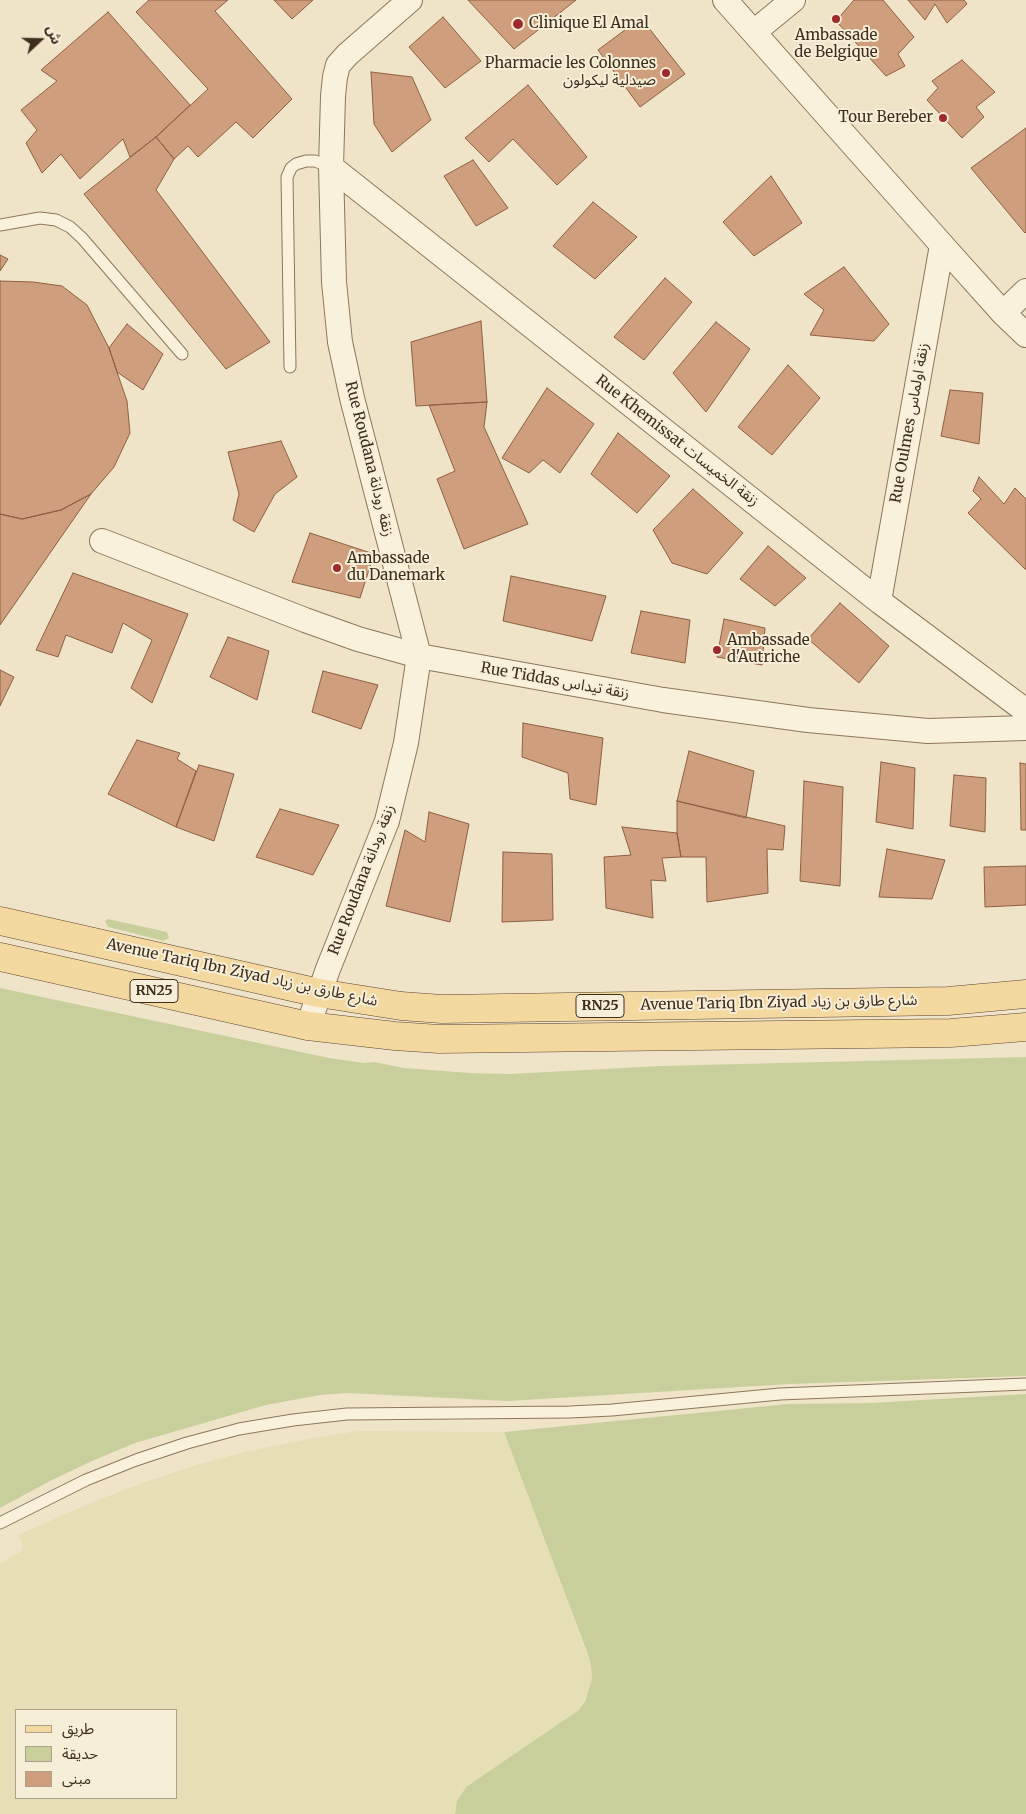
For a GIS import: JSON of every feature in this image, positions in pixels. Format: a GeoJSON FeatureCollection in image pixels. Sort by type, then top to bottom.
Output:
{"type":"FeatureCollection","features":[{"type":"Feature","properties":{"kind":"main road","name":"Avenue Tariq Ibn Ziyad شارع طارق بن زياد"},"geometry":{"type":"LineString","coordinates":[[0,921],[319,993],[442,1009],[938,1001],[1026,994]]}},
{"type":"Feature","properties":{"kind":"main road","name":"Avenue Tariq Ibn Ziyad شارع طارق بن زياد"},"geometry":{"type":"LineString","coordinates":[[0,957],[308,1026],[369,1034],[439,1038],[951,1033],[1026,1027]]}},
{"type":"Feature","properties":{"kind":"street","name":"Rue Roudana زنقة رودانة"},"geometry":{"type":"LineString","coordinates":[[308,1026],[319,993],[387,821],[406,743],[419,656],[352,398],[340,342],[334,282],[331,167],[333,96],[338,65],[410,0]]}},
{"type":"Feature","properties":{"kind":"street"},"geometry":{"type":"LineString","coordinates":[[725,0],[1003,313],[1026,335]]}},
{"type":"Feature","properties":{"kind":"street"},"geometry":{"type":"LineString","coordinates":[[754,32],[793,0]]}},
{"type":"Feature","properties":{"kind":"street","name":"Rue Khemissat زنقة الخميسات"},"geometry":{"type":"LineString","coordinates":[[331,167],[879,601],[1026,711]]}},
{"type":"Feature","properties":{"kind":"street","name":"Rue Oulmes زنقة اولماس"},"geometry":{"type":"LineString","coordinates":[[879,601],[942,245]]}},
{"type":"Feature","properties":{"kind":"street"},"geometry":{"type":"LineString","coordinates":[[1003,313],[1026,291]]}},
{"type":"Feature","properties":{"kind":"street","name":"Rue Tiddas زنقة تيداس"},"geometry":{"type":"LineString","coordinates":[[102,541],[305,620],[358,639],[419,656],[663,700],[808,720],[928,731],[1026,728]]}},
{"type":"Feature","properties":{"kind":"lane"},"geometry":{"type":"LineString","coordinates":[[290,367],[288,177],[296,164],[306,161],[315,161],[331,167]]}},
{"type":"Feature","properties":{"kind":"lane"},"geometry":{"type":"LineString","coordinates":[[0,225],[40,218],[56,220],[70,227],[82,238],[182,354]]}},
{"type":"Feature","properties":{"kind":"lane"},"geometry":{"type":"LineString","coordinates":[[0,1523],[86,1480],[136,1460],[187,1443],[240,1429],[293,1420],[347,1414],[612,1410],[780,1394],[1026,1384]]}},
{"type":"Feature","properties":{"kind":"shaded area"},"geometry":{"type":"Polygon","coordinates":[[[357,1431],[504,1432],[591,1665],[592,1680],[579,1710],[466,1787],[457,1801],[455,1814],[0,1814],[0,1564],[21,1551],[23,1547],[20,1534],[93,1502],[145,1482],[196,1465],[249,1451],[357,1431]]]}},
{"type":"Feature","properties":{"kind":"green space"},"geometry":{"type":"Polygon","coordinates":[[[108,919],[167,932],[169,938],[164,941],[108,927],[105,921],[108,919]]]}},
{"type":"Feature","properties":{"kind":"green space"},"geometry":{"type":"Polygon","coordinates":[[[0,988],[329,1058],[364,1063],[374,1062],[404,1068],[470,1073],[510,1074],[660,1066],[1026,1057],[1026,1376],[790,1384],[508,1401],[348,1393],[320,1395],[266,1405],[135,1443],[50,1481],[0,1508],[0,988]]]}},
{"type":"Feature","properties":{"kind":"green space"},"geometry":{"type":"Polygon","coordinates":[[[1026,1394],[1026,1814],[455,1814],[457,1801],[466,1787],[579,1710],[585,1701],[592,1680],[591,1665],[587,1652],[504,1432],[788,1404],[871,1403],[1026,1394]]]}},
{"type":"Feature","properties":{"kind":"building"},"geometry":{"type":"Polygon","coordinates":[[[149,0],[228,0],[215,11],[292,99],[253,138],[236,122],[198,157],[188,146],[174,159],[156,137],[208,89],[136,12],[149,0]]]}},
{"type":"Feature","properties":{"kind":"building"},"geometry":{"type":"Polygon","coordinates":[[[274,0],[313,0],[292,19],[274,0]]]}},
{"type":"Feature","properties":{"kind":"building","name":"Clinique El Amal"},"geometry":{"type":"Polygon","coordinates":[[[468,0],[576,0],[514,49],[468,0]]]}},
{"type":"Feature","properties":{"kind":"building"},"geometry":{"type":"Polygon","coordinates":[[[854,0],[883,0],[914,37],[898,54],[905,66],[886,76],[836,21],[854,0]]]}},
{"type":"Feature","properties":{"kind":"building"},"geometry":{"type":"Polygon","coordinates":[[[908,0],[964,0],[967,4],[947,23],[935,4],[925,20],[908,0]]]}},
{"type":"Feature","properties":{"kind":"building"},"geometry":{"type":"Polygon","coordinates":[[[108,12],[190,105],[156,137],[130,157],[123,139],[80,179],[61,154],[42,173],[26,143],[37,130],[21,110],[57,81],[41,70],[108,12]]]}},
{"type":"Feature","properties":{"kind":"building"},"geometry":{"type":"Polygon","coordinates":[[[443,17],[481,61],[445,88],[409,47],[443,17]]]}},
{"type":"Feature","properties":{"kind":"building"},"geometry":{"type":"Polygon","coordinates":[[[641,18],[685,74],[640,107],[598,50],[641,18]]]}},
{"type":"Feature","properties":{"kind":"building"},"geometry":{"type":"Polygon","coordinates":[[[962,60],[995,92],[976,107],[984,117],[962,138],[927,100],[938,88],[932,81],[962,60]]]}},
{"type":"Feature","properties":{"kind":"building"},"geometry":{"type":"Polygon","coordinates":[[[371,72],[412,77],[431,120],[392,152],[374,124],[371,72]]]}},
{"type":"Feature","properties":{"kind":"building"},"geometry":{"type":"Polygon","coordinates":[[[528,85],[587,157],[557,185],[513,139],[489,162],[465,138],[528,85]]]}},
{"type":"Feature","properties":{"kind":"building"},"geometry":{"type":"Polygon","coordinates":[[[1026,128],[1026,232],[1025,233],[971,168],[1026,128]]]}},
{"type":"Feature","properties":{"kind":"building"},"geometry":{"type":"Polygon","coordinates":[[[156,137],[174,159],[156,190],[270,342],[226,369],[84,194],[156,137]]]}},
{"type":"Feature","properties":{"kind":"building"},"geometry":{"type":"Polygon","coordinates":[[[473,160],[508,208],[476,226],[444,176],[473,160]]]}},
{"type":"Feature","properties":{"kind":"building"},"geometry":{"type":"Polygon","coordinates":[[[771,176],[802,223],[754,256],[723,222],[771,176]]]}},
{"type":"Feature","properties":{"kind":"building"},"geometry":{"type":"Polygon","coordinates":[[[593,202],[637,237],[595,279],[553,246],[593,202]]]}},
{"type":"Feature","properties":{"kind":"building"},"geometry":{"type":"Polygon","coordinates":[[[0,255],[8,259],[0,271],[0,255]]]}},
{"type":"Feature","properties":{"kind":"building"},"geometry":{"type":"Polygon","coordinates":[[[844,267],[889,324],[874,341],[810,335],[824,310],[804,294],[844,267]]]}},
{"type":"Feature","properties":{"kind":"building"},"geometry":{"type":"Polygon","coordinates":[[[665,278],[692,302],[644,360],[614,337],[665,278]]]}},
{"type":"Feature","properties":{"kind":"building"},"geometry":{"type":"Polygon","coordinates":[[[0,281],[33,282],[62,286],[87,305],[109,348],[127,401],[130,433],[114,467],[91,494],[61,510],[22,519],[0,514],[0,281]]]}},
{"type":"Feature","properties":{"kind":"building"},"geometry":{"type":"Polygon","coordinates":[[[481,321],[487,402],[416,406],[411,342],[481,321]]]}},
{"type":"Feature","properties":{"kind":"building"},"geometry":{"type":"Polygon","coordinates":[[[716,322],[750,349],[706,412],[673,373],[716,322]]]}},
{"type":"Feature","properties":{"kind":"building"},"geometry":{"type":"Polygon","coordinates":[[[127,324],[163,354],[143,390],[117,372],[109,348],[127,324]]]}},
{"type":"Feature","properties":{"kind":"building"},"geometry":{"type":"Polygon","coordinates":[[[788,365],[820,398],[772,455],[738,427],[788,365]]]}},
{"type":"Feature","properties":{"kind":"building"},"geometry":{"type":"Polygon","coordinates":[[[547,388],[594,424],[560,473],[543,460],[529,473],[502,458],[547,388]]]}},
{"type":"Feature","properties":{"kind":"building"},"geometry":{"type":"Polygon","coordinates":[[[950,390],[983,393],[979,444],[941,436],[950,390]]]}},
{"type":"Feature","properties":{"kind":"building"},"geometry":{"type":"Polygon","coordinates":[[[487,402],[484,427],[528,524],[464,549],[437,479],[455,471],[429,405],[487,402]]]}},
{"type":"Feature","properties":{"kind":"building"},"geometry":{"type":"Polygon","coordinates":[[[618,433],[670,476],[637,513],[591,474],[618,433]]]}},
{"type":"Feature","properties":{"kind":"building"},"geometry":{"type":"Polygon","coordinates":[[[281,441],[297,477],[275,494],[254,532],[233,520],[239,494],[228,452],[281,441]]]}},
{"type":"Feature","properties":{"kind":"building"},"geometry":{"type":"Polygon","coordinates":[[[979,477],[1004,504],[1015,488],[1026,499],[1026,570],[968,513],[981,499],[973,491],[979,477]]]}},
{"type":"Feature","properties":{"kind":"building"},"geometry":{"type":"Polygon","coordinates":[[[693,489],[743,533],[707,574],[672,563],[653,530],[693,489]]]}},
{"type":"Feature","properties":{"kind":"building"},"geometry":{"type":"Polygon","coordinates":[[[91,494],[0,625],[0,514],[22,519],[61,510],[91,494]]]}},
{"type":"Feature","properties":{"kind":"building"},"geometry":{"type":"Polygon","coordinates":[[[310,533],[374,554],[360,598],[292,582],[310,533]]]}},
{"type":"Feature","properties":{"kind":"building"},"geometry":{"type":"Polygon","coordinates":[[[768,546],[806,578],[775,606],[740,579],[768,546]]]}},
{"type":"Feature","properties":{"kind":"building"},"geometry":{"type":"Polygon","coordinates":[[[73,573],[188,614],[152,703],[131,688],[152,640],[123,623],[112,653],[66,635],[58,657],[36,650],[73,573]]]}},
{"type":"Feature","properties":{"kind":"building"},"geometry":{"type":"Polygon","coordinates":[[[511,576],[606,596],[592,641],[503,621],[511,576]]]}},
{"type":"Feature","properties":{"kind":"building"},"geometry":{"type":"Polygon","coordinates":[[[840,603],[889,646],[859,683],[808,639],[840,603]]]}},
{"type":"Feature","properties":{"kind":"building"},"geometry":{"type":"Polygon","coordinates":[[[641,611],[690,620],[685,663],[631,653],[641,611]]]}},
{"type":"Feature","properties":{"kind":"building"},"geometry":{"type":"Polygon","coordinates":[[[724,619],[765,628],[762,665],[717,657],[724,619]]]}},
{"type":"Feature","properties":{"kind":"building"},"geometry":{"type":"Polygon","coordinates":[[[228,637],[269,651],[257,700],[210,677],[228,637]]]}},
{"type":"Feature","properties":{"kind":"building"},"geometry":{"type":"Polygon","coordinates":[[[0,670],[14,677],[0,706],[0,670]]]}},
{"type":"Feature","properties":{"kind":"building"},"geometry":{"type":"Polygon","coordinates":[[[323,671],[378,685],[361,729],[312,712],[323,671]]]}},
{"type":"Feature","properties":{"kind":"building"},"geometry":{"type":"Polygon","coordinates":[[[523,723],[603,738],[596,805],[570,799],[568,773],[522,757],[523,723]]]}},
{"type":"Feature","properties":{"kind":"building"},"geometry":{"type":"Polygon","coordinates":[[[137,740],[180,753],[177,759],[196,771],[176,827],[108,794],[137,740]]]}},
{"type":"Feature","properties":{"kind":"building"},"geometry":{"type":"Polygon","coordinates":[[[689,751],[754,771],[746,818],[677,801],[689,751]]]}},
{"type":"Feature","properties":{"kind":"building"},"geometry":{"type":"Polygon","coordinates":[[[881,762],[915,768],[913,829],[876,822],[881,762]]]}},
{"type":"Feature","properties":{"kind":"building"},"geometry":{"type":"Polygon","coordinates":[[[1020,763],[1026,764],[1026,830],[1021,830],[1020,763]]]}},
{"type":"Feature","properties":{"kind":"building"},"geometry":{"type":"Polygon","coordinates":[[[199,765],[234,774],[214,841],[176,827],[199,765]]]}},
{"type":"Feature","properties":{"kind":"building"},"geometry":{"type":"Polygon","coordinates":[[[954,775],[986,778],[985,832],[950,826],[954,775]]]}},
{"type":"Feature","properties":{"kind":"building"},"geometry":{"type":"Polygon","coordinates":[[[804,781],[843,787],[840,886],[800,881],[804,781]]]}},
{"type":"Feature","properties":{"kind":"building"},"geometry":{"type":"Polygon","coordinates":[[[677,801],[785,826],[783,850],[767,849],[768,893],[707,902],[706,857],[681,857],[677,833],[677,801]]]}},
{"type":"Feature","properties":{"kind":"building"},"geometry":{"type":"Polygon","coordinates":[[[280,809],[339,825],[313,875],[256,857],[280,809]]]}},
{"type":"Feature","properties":{"kind":"building"},"geometry":{"type":"Polygon","coordinates":[[[429,812],[469,824],[450,922],[386,906],[405,830],[425,842],[429,812]]]}},
{"type":"Feature","properties":{"kind":"building"},"geometry":{"type":"Polygon","coordinates":[[[622,827],[677,833],[681,857],[662,858],[666,881],[651,880],[653,918],[606,908],[604,857],[631,855],[622,827]]]}},
{"type":"Feature","properties":{"kind":"building"},"geometry":{"type":"Polygon","coordinates":[[[887,849],[945,860],[932,899],[879,897],[887,849]]]}},
{"type":"Feature","properties":{"kind":"building"},"geometry":{"type":"Polygon","coordinates":[[[503,852],[552,854],[553,920],[502,922],[503,852]]]}},
{"type":"Feature","properties":{"kind":"building"},"geometry":{"type":"Polygon","coordinates":[[[1026,866],[1026,905],[985,907],[984,867],[1026,866]]]}},
{"type":"Feature","properties":{"kind":"place","name":"Ambassade de Belgique"},"geometry":{"type":"Point","coordinates":[836,19]}},
{"type":"Feature","properties":{"kind":"place","name":"Clinique El Amal"},"geometry":{"type":"Point","coordinates":[518,24]}},
{"type":"Feature","properties":{"kind":"place","name":"Pharmacie les Colonnes صيدلية ليكولون"},"geometry":{"type":"Point","coordinates":[666,73]}},
{"type":"Feature","properties":{"kind":"place","name":"Tour Bereber"},"geometry":{"type":"Point","coordinates":[943,118]}},
{"type":"Feature","properties":{"kind":"place","name":"Ambassade du Danemark"},"geometry":{"type":"Point","coordinates":[337,568]}},
{"type":"Feature","properties":{"kind":"place","name":"Ambassade d'Autriche"},"geometry":{"type":"Point","coordinates":[717,650]}}]}
